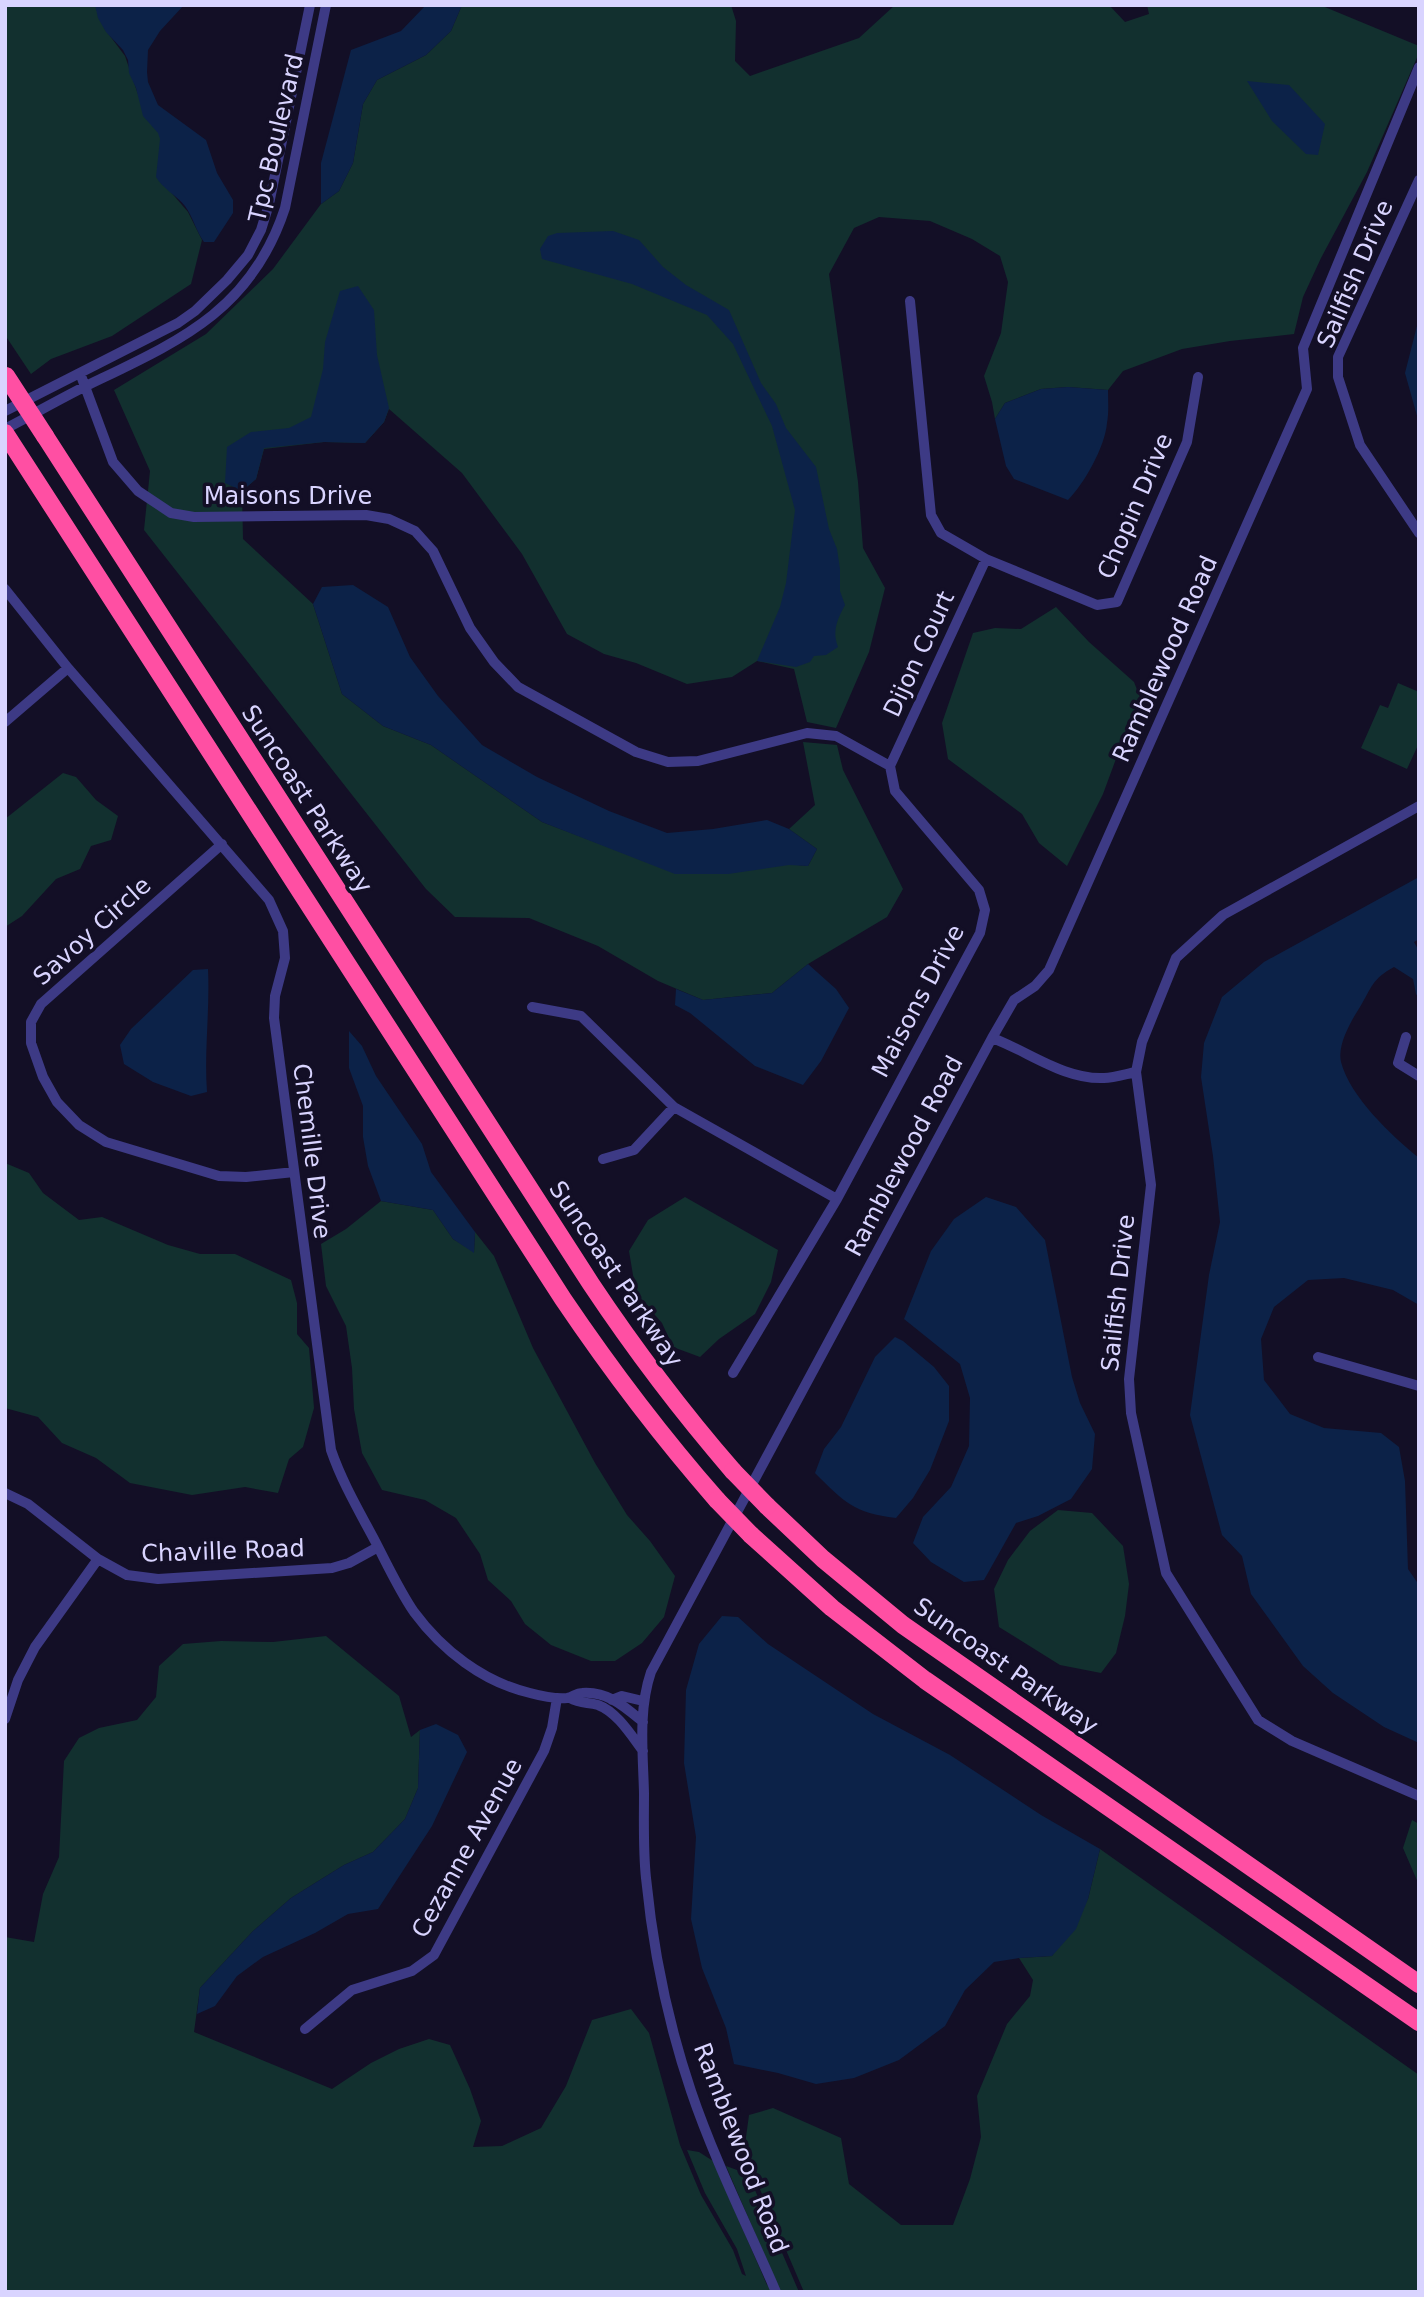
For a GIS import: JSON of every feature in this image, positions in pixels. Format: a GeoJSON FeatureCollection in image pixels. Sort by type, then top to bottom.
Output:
{"type":"FeatureCollection","features":[{"type":"Feature","properties":{"kind":"highway","name":"Suncoast Parkway"},"geometry":{"type":"LineString","coordinates":[[6,375],[597,1294],[671,1398],[733,1471],[823,1559],[903,1625],[1419,1984]]}},
{"type":"Feature","properties":{"kind":"highway"},"geometry":{"type":"LineString","coordinates":[[5,431],[563,1299],[650,1421],[717,1500],[791,1573],[925,1680],[1419,2022]]}},
{"type":"Feature","properties":{"kind":"street","name":"Tpc Boulevard"},"geometry":{"type":"LineString","coordinates":[[5,411],[178,323],[212,296],[248,255],[270,204],[310,5]]}},
{"type":"Feature","properties":{"kind":"street","name":"Tpc Boulevard"},"geometry":{"type":"LineString","coordinates":[[5,431],[193,331],[223,307],[244,285],[276,234],[285,208],[326,5]]}},
{"type":"Feature","properties":{"kind":"street","name":"Ramblewood Road"},"geometry":{"type":"LineString","coordinates":[[776,2292],[691,2090],[674,2032],[654,1941],[646,1875],[643,1751],[643,1700],[651,1672],[992,1038],[1014,1000],[1035,986],[1049,970],[1307,390],[1303,348],[1419,66]]}},
{"type":"Feature","properties":{"kind":"street","name":"Sailfish Drive"},"geometry":{"type":"LineString","coordinates":[[1419,180],[1338,357],[1338,377],[1360,445],[1419,533]]}},
{"type":"Feature","properties":{"kind":"street","name":"Chopin Drive"},"geometry":{"type":"LineString","coordinates":[[910,301],[930,515],[941,533],[986,559],[1097,605],[1117,602],[1187,442],[1198,377]]}},
{"type":"Feature","properties":{"kind":"street","name":"Maisons Drive"},"geometry":{"type":"LineString","coordinates":[[80,373],[113,462],[138,491],[171,513],[194,517],[366,515],[389,519],[415,531],[433,551],[470,628],[494,662],[518,687],[636,752],[668,762],[698,761],[807,733],[836,736],[890,766],[895,791],[979,890],[985,911],[980,933],[837,1199],[733,1373]]}},
{"type":"Feature","properties":{"kind":"street","name":"Dijon Court"},"geometry":{"type":"LineString","coordinates":[[890,766],[986,559]]}},
{"type":"Feature","properties":{"kind":"street","name":"Chemille Drive"},"geometry":{"type":"LineString","coordinates":[[5,589],[68,668],[270,900],[283,931],[285,958],[275,996],[274,1018],[331,1450],[340,1477],[414,1611],[451,1653],[474,1670],[501,1684],[528,1693],[557,1698],[570,1698],[579,1693],[595,1694],[622,1704],[643,1723]]}},
{"type":"Feature","properties":{"kind":"street"},"geometry":{"type":"LineString","coordinates":[[5,722],[68,668]]}},
{"type":"Feature","properties":{"kind":"street","name":"Sailfish Drive"},"geometry":{"type":"LineString","coordinates":[[1419,806],[1223,915],[1176,958],[1142,1042],[1136,1072],[1151,1185],[1129,1379],[1131,1413],[1166,1573],[1258,1720],[1293,1741],[1419,1796]]}},
{"type":"Feature","properties":{"kind":"street","name":"Savoy Circle"},"geometry":{"type":"LineString","coordinates":[[222,844],[41,1004],[31,1022],[31,1042],[43,1077],[57,1102],[79,1125],[106,1142],[219,1176],[246,1177],[294,1172]]}},
{"type":"Feature","properties":{"kind":"street"},"geometry":{"type":"LineString","coordinates":[[532,1007],[581,1016],[674,1107],[837,1199]]}},
{"type":"Feature","properties":{"kind":"street"},"geometry":{"type":"LineString","coordinates":[[1406,1037],[1398,1063],[1419,1076]]}},
{"type":"Feature","properties":{"kind":"street"},"geometry":{"type":"LineString","coordinates":[[992,1038],[1061,1070],[1082,1076],[1104,1078],[1136,1072]]}},
{"type":"Feature","properties":{"kind":"street"},"geometry":{"type":"LineString","coordinates":[[603,1159],[634,1150],[674,1107]]}},
{"type":"Feature","properties":{"kind":"street"},"geometry":{"type":"LineString","coordinates":[[1318,1357],[1419,1386]]}},
{"type":"Feature","properties":{"kind":"street","name":"Chaville Road"},"geometry":{"type":"LineString","coordinates":[[5,1493],[28,1504],[98,1559],[127,1575],[158,1579],[332,1568],[349,1563],[378,1547]]}},
{"type":"Feature","properties":{"kind":"street"},"geometry":{"type":"LineString","coordinates":[[5,1719],[18,1680],[35,1647],[98,1559]]}},
{"type":"Feature","properties":{"kind":"street","name":"Chemille Drive"},"geometry":{"type":"LineString","coordinates":[[612,1699],[622,1696],[643,1700]]}},
{"type":"Feature","properties":{"kind":"street","name":"Cezanne Avenue"},"geometry":{"type":"LineString","coordinates":[[305,2029],[352,1990],[412,1971],[434,1955],[544,1751],[552,1728],[557,1698]]}},
{"type":"Feature","properties":{"kind":"street","name":"Chemille Drive"},"geometry":{"type":"LineString","coordinates":[[570,1698],[607,1710]]}},
{"type":"Feature","properties":{"kind":"street"},"geometry":{"type":"LineString","coordinates":[[612,1699],[607,1710],[643,1751]]}},
{"type":"Feature","properties":{"kind":"green space"},"geometry":{"type":"Polygon","coordinates":[[[5,5],[103,5],[104,28],[125,56],[140,100],[162,138],[164,184],[188,212],[202,240],[191,284],[112,336],[51,359],[31,374],[5,335],[5,5]]]}},
{"type":"Feature","properties":{"kind":"green space"},"geometry":{"type":"Polygon","coordinates":[[[462,5],[731,5],[736,21],[735,61],[750,76],[859,38],[895,5],[1109,5],[1125,22],[1149,14],[1147,5],[1320,5],[1419,46],[1419,53],[1367,172],[1303,297],[1294,334],[1182,349],[1123,371],[1108,390],[1068,387],[1041,389],[1005,403],[995,419],[984,376],[1001,333],[1008,282],[1000,256],[972,239],[930,221],[879,217],[854,228],[829,274],[858,482],[863,548],[885,588],[869,652],[836,728],[807,722],[794,669],[757,661],[732,677],[687,684],[636,663],[604,654],[567,634],[522,554],[462,473],[389,409],[384,422],[365,443],[324,442],[264,449],[256,479],[242,491],[243,539],[313,604],[342,694],[383,726],[431,745],[542,822],[608,847],[808,866],[817,849],[789,829],[815,805],[803,742],[837,745],[843,770],[903,889],[887,917],[808,964],[772,993],[703,1000],[658,981],[598,946],[529,918],[455,917],[426,889],[144,530],[150,471],[114,390],[206,334],[273,269],[321,204],[339,191],[353,163],[363,104],[377,80],[426,55],[451,31],[462,5]]]}},
{"type":"Feature","properties":{"kind":"green space"},"geometry":{"type":"Polygon","coordinates":[[[1056,607],[1089,642],[1134,682],[1145,710],[1120,748],[1103,794],[1067,866],[1039,843],[1022,814],[948,759],[942,723],[973,633],[995,628],[1021,629],[1056,607]]]}},
{"type":"Feature","properties":{"kind":"green space"},"geometry":{"type":"Polygon","coordinates":[[[1398,683],[1419,692],[1419,743],[1407,769],[1361,748],[1380,705],[1388,708],[1398,683]]]}},
{"type":"Feature","properties":{"kind":"green space"},"geometry":{"type":"Polygon","coordinates":[[[63,773],[76,777],[96,800],[118,816],[111,840],[91,846],[80,869],[56,879],[22,916],[5,927],[5,819],[63,773]]]}},
{"type":"Feature","properties":{"kind":"green space"},"geometry":{"type":"Polygon","coordinates":[[[5,1163],[29,1173],[43,1193],[79,1220],[102,1217],[168,1245],[200,1254],[235,1254],[291,1280],[297,1303],[297,1334],[309,1348],[314,1408],[303,1447],[289,1459],[278,1493],[245,1487],[192,1495],[130,1483],[96,1458],[62,1443],[38,1417],[5,1408],[5,1163]]]}},
{"type":"Feature","properties":{"kind":"green space"},"geometry":{"type":"Polygon","coordinates":[[[685,1197],[778,1250],[771,1282],[755,1314],[719,1339],[700,1357],[673,1347],[662,1323],[636,1293],[629,1251],[648,1220],[685,1197]]]}},
{"type":"Feature","properties":{"kind":"green space"},"geometry":{"type":"Polygon","coordinates":[[[381,1201],[433,1210],[453,1239],[474,1252],[475,1232],[494,1256],[533,1348],[595,1463],[627,1515],[675,1576],[664,1617],[642,1643],[615,1661],[591,1661],[551,1645],[525,1624],[511,1601],[488,1580],[480,1554],[456,1518],[425,1500],[382,1490],[362,1453],[354,1409],[346,1326],[326,1286],[321,1244],[346,1229],[381,1201]]]}},
{"type":"Feature","properties":{"kind":"green space"},"geometry":{"type":"Polygon","coordinates":[[[1058,1510],[1092,1513],[1123,1546],[1129,1584],[1125,1616],[1116,1653],[1101,1673],[1060,1665],[999,1627],[994,1589],[1008,1560],[1030,1531],[1058,1510]]]}},
{"type":"Feature","properties":{"kind":"green space"},"geometry":{"type":"Polygon","coordinates":[[[326,1636],[399,1696],[411,1737],[420,1730],[418,1788],[405,1819],[373,1852],[344,1865],[291,1898],[253,1931],[200,1988],[194,2032],[332,2089],[371,2063],[399,2049],[429,2039],[450,2045],[481,2121],[473,2147],[502,2146],[541,2128],[566,2086],[592,2020],[631,2009],[649,2033],[680,2145],[701,2195],[733,2250],[742,2274],[746,2276],[737,2249],[705,2193],[687,2150],[699,2152],[713,2161],[767,2285],[780,2291],[726,2166],[748,2174],[799,2292],[5,2292],[5,1937],[34,1942],[43,1894],[59,1857],[64,1761],[79,1738],[99,1728],[137,1720],[156,1697],[159,1666],[183,1644],[221,1641],[273,1642],[326,1636]]]}},
{"type":"Feature","properties":{"kind":"green space"},"geometry":{"type":"Polygon","coordinates":[[[1412,1820],[1419,1824],[1419,1885],[1403,1848],[1412,1820]]]}},
{"type":"Feature","properties":{"kind":"green space"},"geometry":{"type":"Polygon","coordinates":[[[1100,1849],[1419,2075],[1419,2292],[804,2292],[744,2152],[749,2115],[773,2108],[841,2138],[849,2184],[901,2225],[953,2225],[970,2179],[981,2137],[977,2096],[1007,2024],[1030,1996],[1033,1980],[1019,1958],[1052,1956],[1088,1899],[1100,1849]]]}},
{"type":"Feature","properties":{"kind":"water"},"geometry":{"type":"Polygon","coordinates":[[[95,5],[184,5],[160,31],[148,50],[148,82],[158,105],[206,140],[217,173],[233,200],[233,213],[214,242],[204,242],[185,206],[156,177],[160,139],[158,133],[143,116],[129,73],[128,60],[123,50],[106,32],[98,18],[95,5]]]}},
{"type":"Feature","properties":{"kind":"water"},"geometry":{"type":"Polygon","coordinates":[[[426,5],[462,5],[451,31],[426,55],[377,80],[363,104],[353,163],[339,191],[321,204],[321,163],[351,50],[401,31],[426,5]]]}},
{"type":"Feature","properties":{"kind":"water"},"geometry":{"type":"Polygon","coordinates":[[[1247,81],[1289,85],[1325,124],[1318,155],[1306,154],[1272,121],[1247,81]]]}},
{"type":"Feature","properties":{"kind":"water"},"geometry":{"type":"Polygon","coordinates":[[[613,231],[639,240],[663,267],[686,285],[729,310],[761,383],[776,404],[786,428],[816,467],[829,529],[837,549],[840,591],[845,605],[836,626],[838,647],[826,655],[814,656],[810,662],[796,667],[757,661],[780,607],[786,583],[795,510],[772,426],[733,344],[707,315],[632,284],[542,259],[540,249],[548,236],[557,233],[613,231]]]}},
{"type":"Feature","properties":{"kind":"water"},"geometry":{"type":"Polygon","coordinates":[[[358,286],[374,310],[377,355],[389,408],[384,422],[365,443],[324,442],[264,448],[256,479],[242,491],[225,483],[227,447],[251,432],[289,428],[311,417],[323,369],[325,342],[340,291],[358,286]]]}},
{"type":"Feature","properties":{"kind":"water"},"geometry":{"type":"Polygon","coordinates":[[[1419,318],[1419,423],[1405,373],[1419,318]]]}},
{"type":"Feature","properties":{"kind":"water"},"geometry":{"type":"Polygon","coordinates":[[[1068,387],[1108,390],[1108,419],[1098,454],[1087,475],[1068,500],[1014,479],[1006,466],[995,419],[1005,403],[1041,389],[1068,387]]]}},
{"type":"Feature","properties":{"kind":"water"},"geometry":{"type":"Polygon","coordinates":[[[353,585],[388,607],[410,657],[438,696],[482,745],[537,777],[609,811],[667,833],[767,820],[789,829],[817,849],[808,866],[789,865],[728,874],[675,874],[542,822],[431,745],[383,726],[342,694],[313,604],[322,587],[353,585]]]}},
{"type":"Feature","properties":{"kind":"water"},"geometry":{"type":"Polygon","coordinates":[[[1419,877],[1419,939],[1414,942],[1419,951],[1419,998],[1413,979],[1394,967],[1387,971],[1373,984],[1353,1019],[1340,1055],[1353,1089],[1385,1127],[1419,1158],[1419,1305],[1393,1290],[1344,1278],[1308,1280],[1274,1307],[1261,1339],[1264,1380],[1290,1414],[1324,1428],[1381,1433],[1399,1447],[1405,1481],[1408,1569],[1419,1585],[1419,1743],[1384,1727],[1333,1693],[1303,1666],[1251,1594],[1242,1556],[1222,1535],[1190,1415],[1209,1275],[1220,1222],[1201,1077],[1204,1043],[1222,997],[1264,962],[1419,877]]]}},
{"type":"Feature","properties":{"kind":"water"},"geometry":{"type":"Polygon","coordinates":[[[808,964],[836,989],[849,1008],[821,1061],[803,1085],[755,1066],[690,1013],[675,1005],[676,989],[703,1000],[772,993],[808,964]]]}},
{"type":"Feature","properties":{"kind":"water"},"geometry":{"type":"Polygon","coordinates":[[[208,969],[207,1092],[191,1096],[153,1082],[124,1064],[120,1045],[131,1029],[193,970],[208,969]]]}},
{"type":"Feature","properties":{"kind":"water"},"geometry":{"type":"Polygon","coordinates":[[[349,1031],[362,1046],[376,1076],[422,1144],[431,1172],[475,1232],[474,1253],[453,1239],[433,1210],[381,1201],[368,1166],[363,1137],[363,1106],[349,1068],[349,1031]]]}},
{"type":"Feature","properties":{"kind":"water"},"geometry":{"type":"Polygon","coordinates":[[[986,1197],[1016,1207],[1045,1240],[1072,1377],[1080,1403],[1095,1434],[1092,1469],[1071,1499],[1038,1516],[1016,1523],[984,1580],[964,1582],[931,1562],[913,1543],[923,1517],[951,1487],[969,1446],[970,1398],[960,1364],[904,1319],[931,1251],[954,1219],[986,1197]]]}},
{"type":"Feature","properties":{"kind":"water"},"geometry":{"type":"Polygon","coordinates":[[[895,1337],[934,1367],[949,1386],[949,1421],[930,1470],[913,1498],[896,1518],[870,1513],[851,1504],[815,1473],[824,1449],[841,1427],[875,1357],[895,1337]]]}},
{"type":"Feature","properties":{"kind":"water"},"geometry":{"type":"Polygon","coordinates":[[[722,1616],[738,1617],[768,1644],[873,1714],[950,1755],[1041,1815],[1100,1849],[1088,1899],[1076,1929],[1052,1956],[994,1962],[965,1990],[945,2026],[899,2060],[854,2078],[816,2084],[734,2064],[726,2028],[702,1968],[691,1919],[696,1837],[684,1763],[686,1690],[699,1644],[722,1616]]]}},
{"type":"Feature","properties":{"kind":"water"},"geometry":{"type":"Polygon","coordinates":[[[436,1724],[458,1735],[467,1752],[432,1826],[378,1909],[348,1914],[263,1957],[237,1976],[215,2006],[197,2014],[200,1988],[253,1931],[291,1898],[344,1865],[373,1852],[405,1819],[418,1788],[420,1730],[436,1724]]]}}]}
